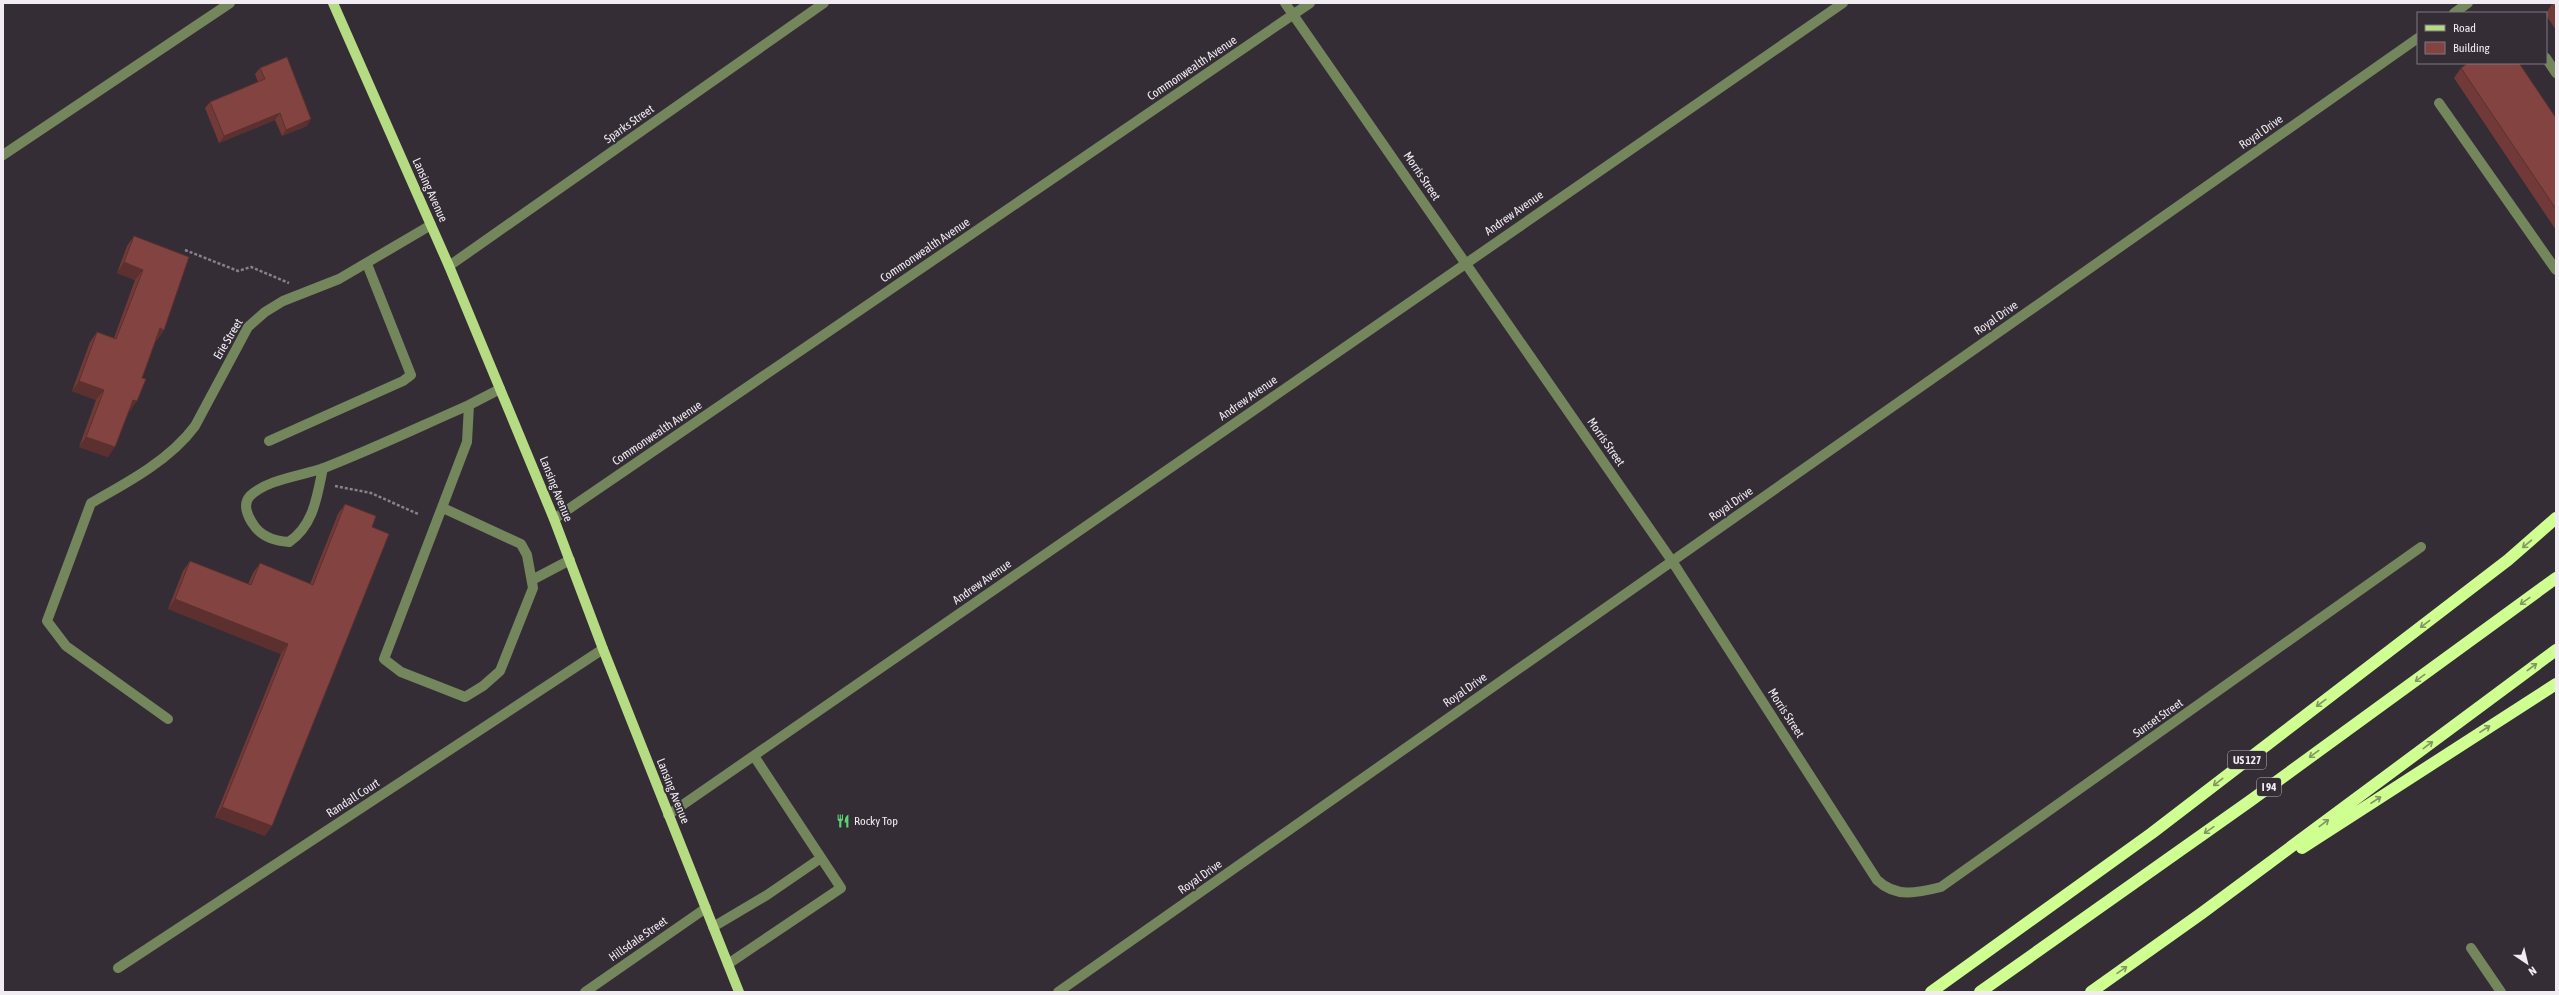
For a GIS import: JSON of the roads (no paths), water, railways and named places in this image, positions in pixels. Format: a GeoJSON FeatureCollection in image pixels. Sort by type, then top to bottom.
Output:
{"type":"FeatureCollection","features":[{"type":"Feature","properties":{"kind":"highway","name":"US 127"},"geometry":{"type":"LineString","coordinates":[[1931,992],[2152,833],[2508,560],[2556,518]]}},
{"type":"Feature","properties":{"kind":"highway","name":"I 94"},"geometry":{"type":"LineString","coordinates":[[1980,992],[2256,796],[2556,578]]}},
{"type":"Feature","properties":{"kind":"highway"},"geometry":{"type":"LineString","coordinates":[[2091,992],[2202,913],[2556,650]]}},
{"type":"Feature","properties":{"kind":"highway"},"geometry":{"type":"LineString","coordinates":[[2202,913],[2556,684]]}},
{"type":"Feature","properties":{"kind":"main road","name":"Lansing Avenue"},"geometry":{"type":"LineString","coordinates":[[333,3],[449,266],[554,519],[603,649],[739,992]]}},
{"type":"Feature","properties":{"kind":"street"},"geometry":{"type":"LineString","coordinates":[[3,155],[230,3]]}},
{"type":"Feature","properties":{"kind":"street","name":"Sparks Street"},"geometry":{"type":"LineString","coordinates":[[449,266],[824,3]]}},
{"type":"Feature","properties":{"kind":"street","name":"Morris Street"},"geometry":{"type":"LineString","coordinates":[[1285,3],[1672,561],[1877,880],[1892,891],[1903,893]]}},
{"type":"Feature","properties":{"kind":"street","name":"Commonwealth Avenue"},"geometry":{"type":"LineString","coordinates":[[554,519],[1310,3]]}},
{"type":"Feature","properties":{"kind":"street","name":"Andrew Avenue"},"geometry":{"type":"LineString","coordinates":[[668,815],[1466,262],[1843,3]]}},
{"type":"Feature","properties":{"kind":"street"},"geometry":{"type":"LineString","coordinates":[[2455,12],[2468,3]]}},
{"type":"Feature","properties":{"kind":"street","name":"Royal Drive"},"geometry":{"type":"LineString","coordinates":[[1058,992],[2417,39]]}},
{"type":"Feature","properties":{"kind":"street"},"geometry":{"type":"LineString","coordinates":[[2547,60],[2556,73]]}},
{"type":"Feature","properties":{"kind":"street"},"geometry":{"type":"LineString","coordinates":[[2439,103],[2556,270]]}},
{"type":"Feature","properties":{"kind":"street","name":"Erie Street"},"geometry":{"type":"LineString","coordinates":[[168,720],[66,646],[47,621],[91,503],[125,484],[185,439],[195,426],[248,327],[265,312],[283,301],[339,279],[367,264],[431,225]]}},
{"type":"Feature","properties":{"kind":"street"},"geometry":{"type":"LineString","coordinates":[[269,441],[403,381],[411,376],[367,264]]}},
{"type":"Feature","properties":{"kind":"street"},"geometry":{"type":"LineString","coordinates":[[323,468],[310,519],[300,535],[289,542],[279,541],[268,538],[256,530],[248,518],[246,507],[250,497],[268,486],[323,468],[469,405],[500,389]]}},
{"type":"Feature","properties":{"kind":"street"},"geometry":{"type":"LineString","coordinates":[[443,508],[521,544],[527,555],[533,588],[500,671],[483,686],[465,697],[401,672],[384,659],[468,442],[469,405]]}},
{"type":"Feature","properties":{"kind":"street","name":"Sunset Street"},"geometry":{"type":"LineString","coordinates":[[1903,893],[1941,888],[2421,547]]}},
{"type":"Feature","properties":{"kind":"street"},"geometry":{"type":"LineString","coordinates":[[532,580],[570,560]]}},
{"type":"Feature","properties":{"kind":"street","name":"Randall Court"},"geometry":{"type":"LineString","coordinates":[[118,968],[603,649]]}},
{"type":"Feature","properties":{"kind":"street"},"geometry":{"type":"LineString","coordinates":[[728,964],[841,888],[754,756]]}},
{"type":"Feature","properties":{"kind":"street"},"geometry":{"type":"LineString","coordinates":[[714,927],[767,895],[821,858]]}},
{"type":"Feature","properties":{"kind":"street","name":"Hillsdale Street"},"geometry":{"type":"LineString","coordinates":[[585,992],[706,908]]}},
{"type":"Feature","properties":{"kind":"street"},"geometry":{"type":"LineString","coordinates":[[2471,948],[2501,992]]}},
{"type":"Feature","properties":{"kind":"place","name":"Rocky Top"},"geometry":{"type":"Point","coordinates":[843,821]}}]}
